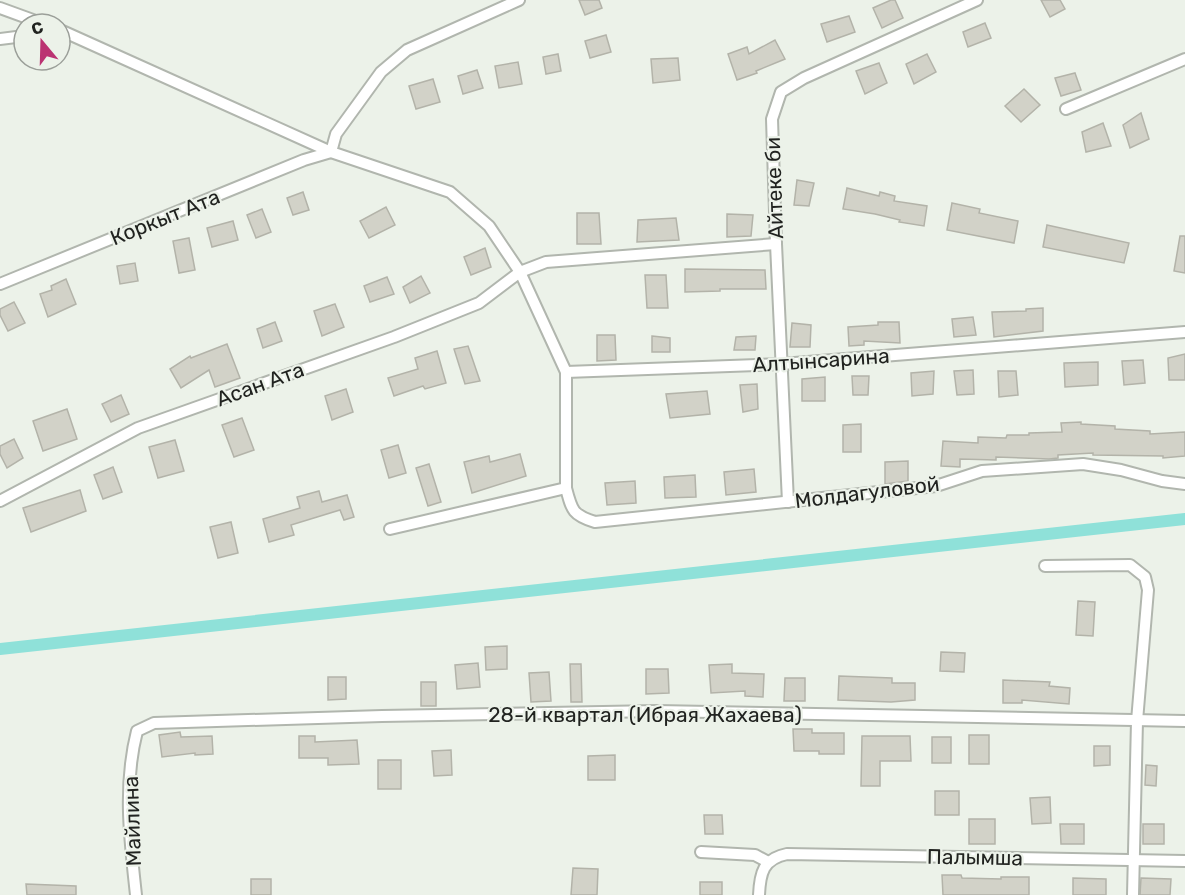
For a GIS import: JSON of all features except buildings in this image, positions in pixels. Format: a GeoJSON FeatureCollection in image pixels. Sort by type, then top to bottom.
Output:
{"type":"FeatureCollection","features":[{"type":"Feature","properties":{"kind":"street"},"geometry":{"type":"LineString","coordinates":[[331,152],[336,134],[381,72],[407,50],[519,0]]}},
{"type":"Feature","properties":{"kind":"street","name":"Айтеке би"},"geometry":{"type":"LineString","coordinates":[[788,502],[772,119],[781,92],[804,78],[977,0]]}},
{"type":"Feature","properties":{"kind":"street"},"geometry":{"type":"LineString","coordinates":[[72,36],[331,152],[450,192],[489,226],[520,272],[566,372]]}},
{"type":"Feature","properties":{"kind":"street"},"geometry":{"type":"LineString","coordinates":[[1066,109],[1185,59]]}},
{"type":"Feature","properties":{"kind":"street","name":"Коркыт Ата"},"geometry":{"type":"LineString","coordinates":[[0,284],[304,160],[331,152]]}},
{"type":"Feature","properties":{"kind":"street"},"geometry":{"type":"LineString","coordinates":[[520,272],[546,262],[776,244]]}},
{"type":"Feature","properties":{"kind":"street","name":"Асан Ата"},"geometry":{"type":"LineString","coordinates":[[0,501],[138,428],[394,337],[479,303],[520,272]]}},
{"type":"Feature","properties":{"kind":"street","name":"Алтынсарина"},"geometry":{"type":"LineString","coordinates":[[566,372],[782,364],[1185,332]]}},
{"type":"Feature","properties":{"kind":"street","name":"Молдагуловой"},"geometry":{"type":"LineString","coordinates":[[566,372],[566,488],[570,505],[579,517],[595,522],[936,486],[982,471],[1083,464],[1185,484]]}},
{"type":"Feature","properties":{"kind":"street"},"geometry":{"type":"LineString","coordinates":[[390,529],[566,488]]}},
{"type":"Feature","properties":{"kind":"street"},"geometry":{"type":"LineString","coordinates":[[1046,566],[1130,565],[1145,577],[1148,590],[1137,721],[1133,895]]}},
{"type":"Feature","properties":{"kind":"street","name":"28-й квартал (Ибрая Жахаева)"},"geometry":{"type":"LineString","coordinates":[[154,723],[657,711],[1137,721]]}},
{"type":"Feature","properties":{"kind":"street"},"geometry":{"type":"LineString","coordinates":[[1137,721],[1185,721]]}},
{"type":"Feature","properties":{"kind":"street","name":"Майлина"},"geometry":{"type":"LineString","coordinates":[[136,895],[128,812],[131,755],[137,731],[154,723]]}},
{"type":"Feature","properties":{"kind":"street"},"geometry":{"type":"LineString","coordinates":[[701,852],[755,855],[768,862],[760,878],[759,895]]}},
{"type":"Feature","properties":{"kind":"street","name":"Палымша"},"geometry":{"type":"LineString","coordinates":[[768,862],[776,856],[787,854],[1185,861]]}},
{"type":"Feature","properties":{"kind":"waterway"},"geometry":{"type":"LineString","coordinates":[[0,649],[1185,519]]}}]}
